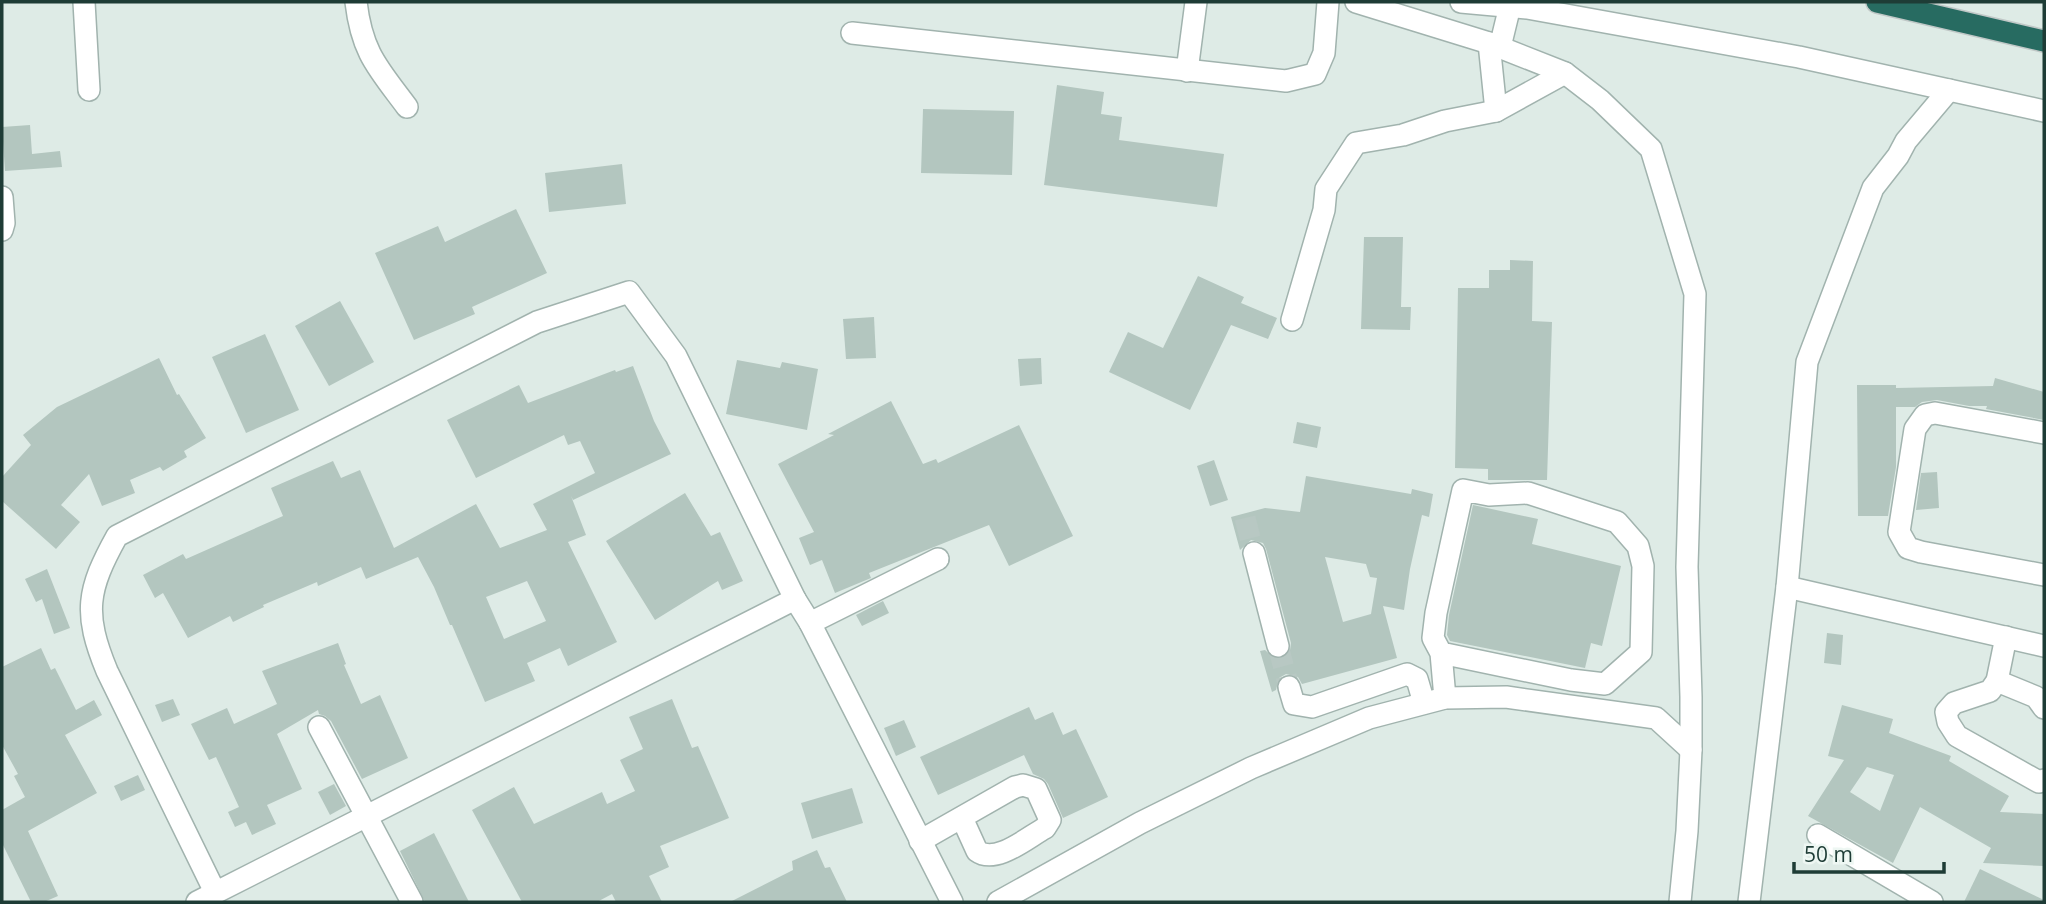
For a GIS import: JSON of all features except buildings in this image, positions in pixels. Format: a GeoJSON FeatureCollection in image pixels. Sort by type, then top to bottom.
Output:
{"type":"FeatureCollection","features":[{"type":"Feature","properties":{"kind":"highway"},"geometry":{"type":"LineString","coordinates":[[1877,2],[2044,41]]}},
{"type":"Feature","properties":{"kind":"highway"},"geometry":{"type":"LineString","coordinates":[[2013,35],[2044,48]]}},
{"type":"Feature","properties":{"kind":"street"},"geometry":{"type":"LineString","coordinates":[[84,2],[89,90]]}},
{"type":"Feature","properties":{"kind":"street"},"geometry":{"type":"LineString","coordinates":[[356,2],[359,24],[369,56],[407,107]]}},
{"type":"Feature","properties":{"kind":"street"},"geometry":{"type":"LineString","coordinates":[[1187,71],[1196,2]]}},
{"type":"Feature","properties":{"kind":"street"},"geometry":{"type":"LineString","coordinates":[[852,33],[1286,81],[1315,74],[1324,53],[1328,2]]}},
{"type":"Feature","properties":{"kind":"street"},"geometry":{"type":"LineString","coordinates":[[1356,2],[1494,45],[1565,73],[1600,100],[1651,149],[1695,295],[1687,567],[1691,750],[1688,831],[1680,902]]}},
{"type":"Feature","properties":{"kind":"street"},"geometry":{"type":"LineString","coordinates":[[1461,2],[1510,6],[1799,57],[2044,111]]}},
{"type":"Feature","properties":{"kind":"street"},"geometry":{"type":"LineString","coordinates":[[1496,111],[1494,45],[1510,6]]}},
{"type":"Feature","properties":{"kind":"street"},"geometry":{"type":"LineString","coordinates":[[1292,320],[1324,210],[1326,189],[1356,143],[1403,135],[1445,121],[1496,111],[1565,73]]}},
{"type":"Feature","properties":{"kind":"street"},"geometry":{"type":"LineString","coordinates":[[1749,902],[1787,587],[1807,362],[1874,188],[1906,141],[1949,90]]}},
{"type":"Feature","properties":{"kind":"street"},"geometry":{"type":"LineString","coordinates":[[2,197],[2,230]]}},
{"type":"Feature","properties":{"kind":"street"},"geometry":{"type":"LineString","coordinates":[[794,599],[206,897],[94,639],[91,604],[100,569],[117,536],[537,322],[629,292],[676,356],[794,599],[810,623],[952,902]]}},
{"type":"Feature","properties":{"kind":"street"},"geometry":{"type":"LineString","coordinates":[[2044,433],[1934,413],[1925,415],[1914,429],[1899,533],[1908,548],[1921,552],[2044,575]]}},
{"type":"Feature","properties":{"kind":"street"},"geometry":{"type":"LineString","coordinates":[[1441,653],[1571,680],[1605,684],[1642,652],[1643,566],[1638,546],[1617,522],[1528,494],[1489,495],[1463,490],[1433,638],[1441,653],[1446,698]]}},
{"type":"Feature","properties":{"kind":"street"},"geometry":{"type":"LineString","coordinates":[[1254,553],[1278,646]]}},
{"type":"Feature","properties":{"kind":"street"},"geometry":{"type":"LineString","coordinates":[[810,623],[938,559]]}},
{"type":"Feature","properties":{"kind":"street"},"geometry":{"type":"LineString","coordinates":[[1787,587],[2044,646]]}},
{"type":"Feature","properties":{"kind":"street"},"geometry":{"type":"LineString","coordinates":[[2007,637],[1997,681],[1990,691],[1954,703],[1946,712],[1948,722],[1957,736],[2039,782],[2044,780]]}},
{"type":"Feature","properties":{"kind":"street"},"geometry":{"type":"LineString","coordinates":[[1289,687],[1294,704],[1312,707],[1403,675],[1412,675],[1417,679],[1424,704]]}},
{"type":"Feature","properties":{"kind":"street"},"geometry":{"type":"LineString","coordinates":[[1997,681],[2036,697],[2044,708]]}},
{"type":"Feature","properties":{"kind":"street"},"geometry":{"type":"LineString","coordinates":[[998,902],[1140,822],[1251,768],[1369,718],[1446,698],[1506,697],[1656,718],[1691,750]]}},
{"type":"Feature","properties":{"kind":"street"},"geometry":{"type":"LineString","coordinates":[[1656,718],[1691,697]]}},
{"type":"Feature","properties":{"kind":"street"},"geometry":{"type":"LineString","coordinates":[[319,727],[412,902]]}},
{"type":"Feature","properties":{"kind":"street"},"geometry":{"type":"LineString","coordinates":[[920,841],[962,818]]}},
{"type":"Feature","properties":{"kind":"street"},"geometry":{"type":"LineString","coordinates":[[1818,835],[1932,902]]}},
{"type":"Feature","properties":{"kind":"tunnel"},"geometry":{"type":"LineString","coordinates":[[1245,518],[1254,553]]}},
{"type":"Feature","properties":{"kind":"tunnel"},"geometry":{"type":"LineString","coordinates":[[1278,646],[1289,687]]}}]}
